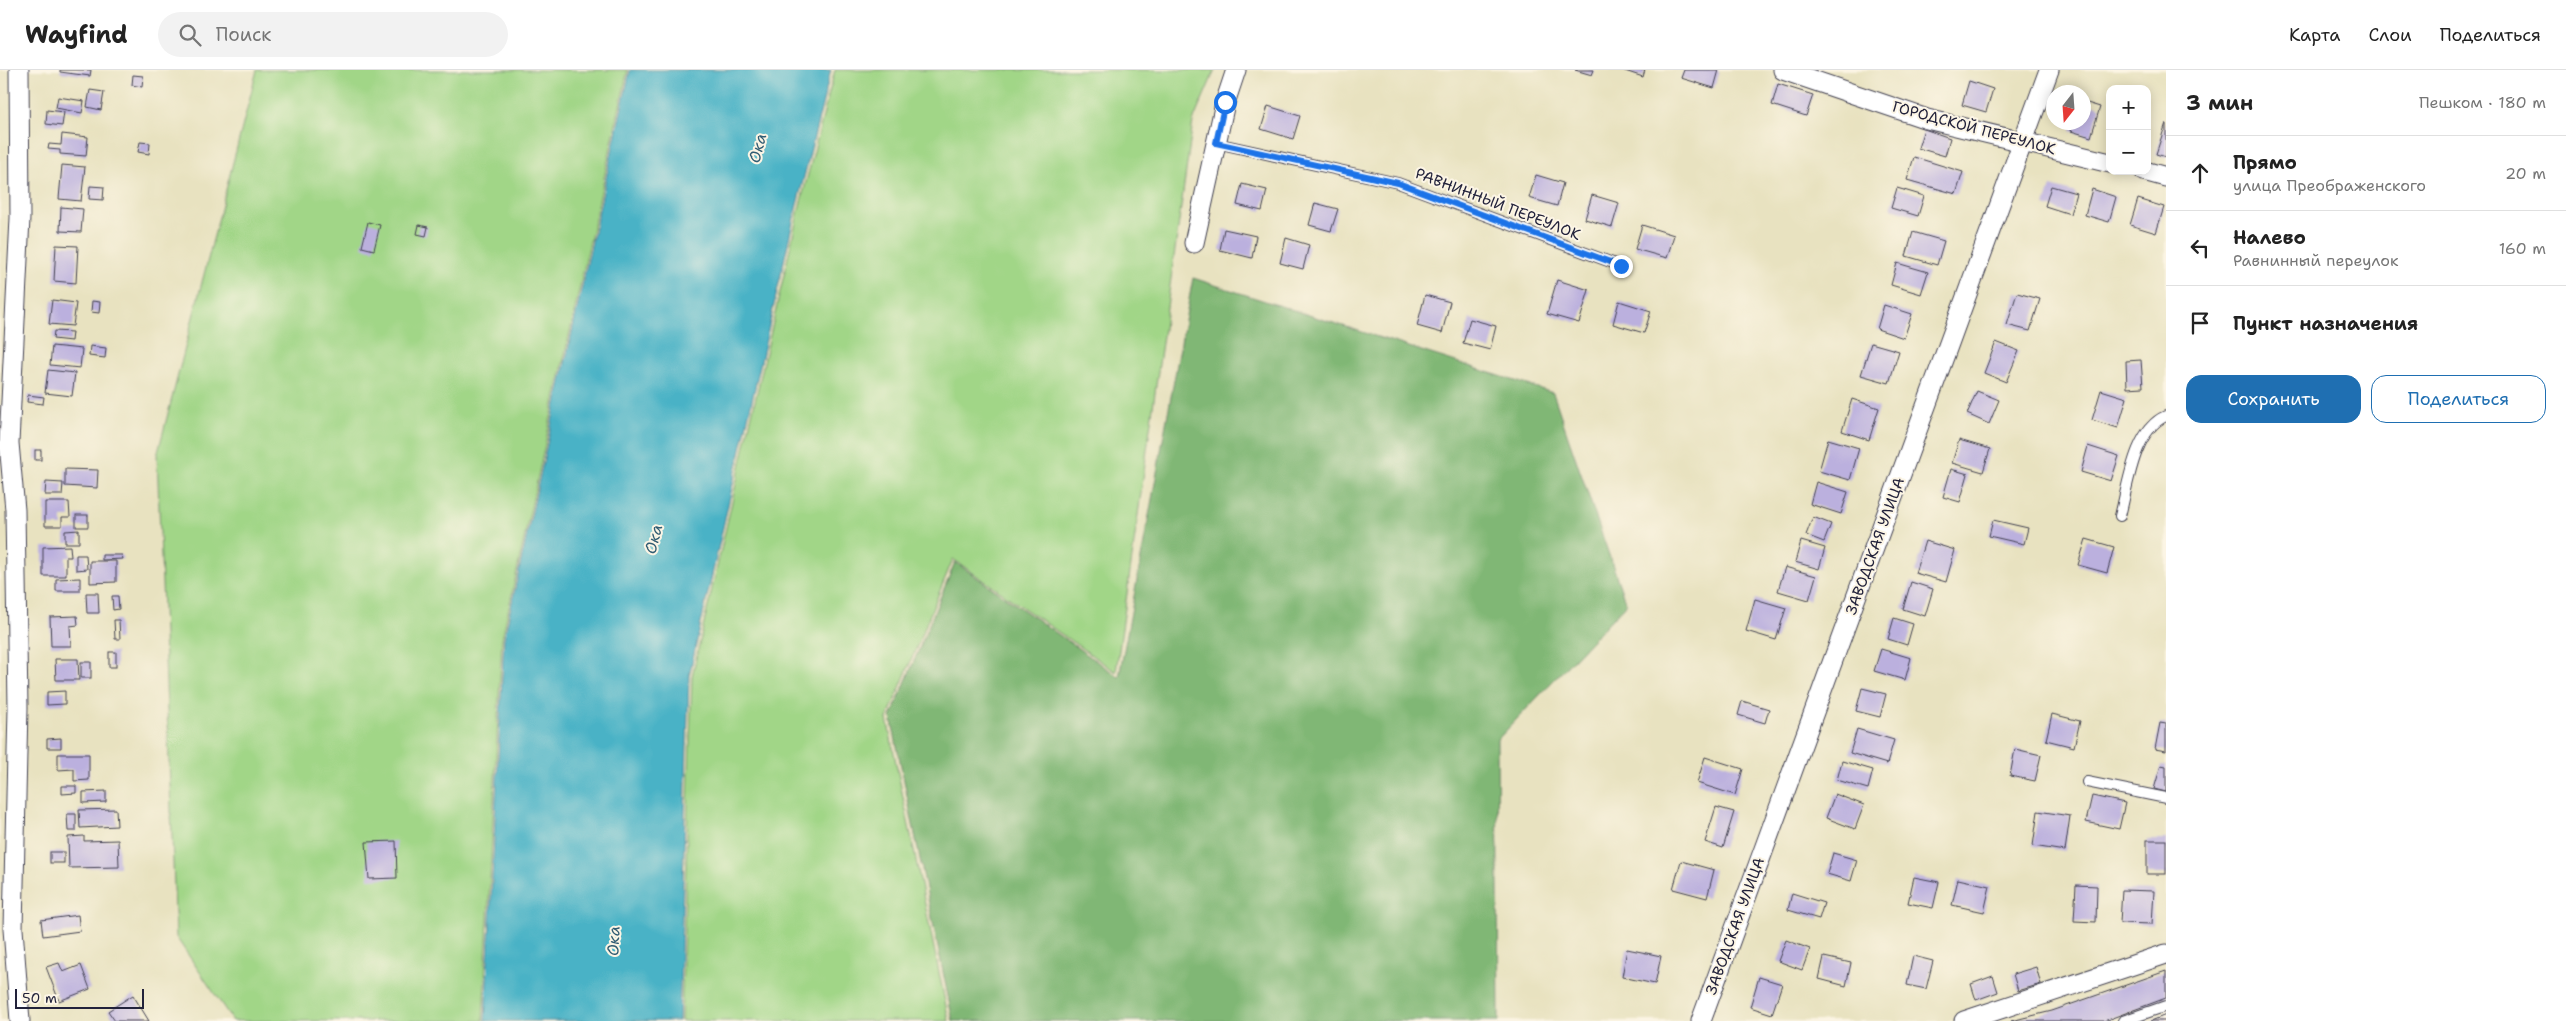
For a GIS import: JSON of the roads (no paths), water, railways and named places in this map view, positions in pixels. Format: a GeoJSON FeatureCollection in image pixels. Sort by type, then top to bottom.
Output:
{"type":"FeatureCollection","features":[{"type":"Feature","properties":{"kind":"street"},"geometry":{"type":"LineString","coordinates":[[19,70],[20,218],[7,509],[18,708],[13,929],[20,1021]]}},
{"type":"Feature","properties":{"kind":"street"},"geometry":{"type":"LineString","coordinates":[[1194,243],[1216,143],[1236,70]]}},
{"type":"Feature","properties":{"kind":"street","name":"ГОРОДСКОЙ ПЕРЕУЛОК"},"geometry":{"type":"LineString","coordinates":[[1783,70],[1927,119],[2106,162]]}},
{"type":"Feature","properties":{"kind":"street","name":"ЗАВОДСКАЯ УЛИЦА"},"geometry":{"type":"LineString","coordinates":[[1700,1021],[2049,70]]}},
{"type":"Feature","properties":{"kind":"street"},"geometry":{"type":"LineString","coordinates":[[2151,173],[2166,177]]}},
{"type":"Feature","properties":{"kind":"street"},"geometry":{"type":"LineString","coordinates":[[1964,1021],[2166,954]]}},
{"type":"Feature","properties":{"kind":"lane","name":"РАВНИННЫЙ ПЕРЕУЛОК"},"geometry":{"type":"LineString","coordinates":[[1216,143],[1398,183],[1621,266]]}},
{"type":"Feature","properties":{"kind":"lane"},"geometry":{"type":"LineString","coordinates":[[2120,516],[2144,434],[2156,420],[2166,416]]}},
{"type":"Feature","properties":{"kind":"lane"},"geometry":{"type":"LineString","coordinates":[[2087,782],[2166,798]]}},
{"type":"Feature","properties":{"kind":"lane"},"geometry":{"type":"LineString","coordinates":[[2123,1021],[2166,1006]]}},
{"type":"Feature","properties":{"kind":"water","name":"Ока"},"geometry":{"type":"Polygon","coordinates":[[[630,70],[831,70],[796,209],[689,676],[679,1021],[485,1021],[504,638],[630,70]]]}}]}
